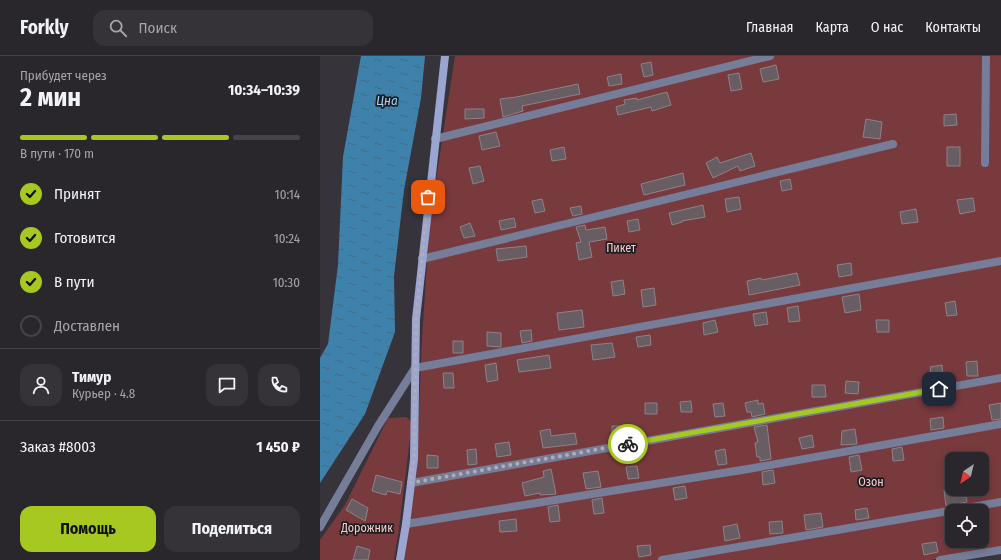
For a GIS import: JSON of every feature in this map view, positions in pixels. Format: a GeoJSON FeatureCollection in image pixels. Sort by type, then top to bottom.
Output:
{"type":"FeatureCollection","features":[{"type":"Feature","properties":{"kind":"street"},"geometry":{"type":"LineString","coordinates":[[400,560],[414,459],[416,319],[445,56]]}},
{"type":"Feature","properties":{"kind":"street"},"geometry":{"type":"LineString","coordinates":[[435,139],[770,56]]}},
{"type":"Feature","properties":{"kind":"street"},"geometry":{"type":"LineString","coordinates":[[985,163],[986,56]]}},
{"type":"Feature","properties":{"kind":"street"},"geometry":{"type":"LineString","coordinates":[[422,259],[893,144]]}},
{"type":"Feature","properties":{"kind":"street"},"geometry":{"type":"LineString","coordinates":[[320,527],[378,426],[415,368],[1001,261]]}},
{"type":"Feature","properties":{"kind":"street"},"geometry":{"type":"LineString","coordinates":[[410,483],[1001,378]]}},
{"type":"Feature","properties":{"kind":"street"},"geometry":{"type":"LineString","coordinates":[[406,524],[748,469],[1001,424]]}},
{"type":"Feature","properties":{"kind":"street"},"geometry":{"type":"LineString","coordinates":[[662,560],[1001,502]]}},
{"type":"Feature","properties":{"kind":"street"},"geometry":{"type":"LineString","coordinates":[[940,560],[1001,550]]}},
{"type":"Feature","properties":{"kind":"green space","name":"Пикет"},"geometry":{"type":"Polygon","coordinates":[[[455,56],[1001,56],[1001,374],[416,480],[422,338],[430,219],[455,56]]]}},
{"type":"Feature","properties":{"kind":"green space","name":"Озон"},"geometry":{"type":"Polygon","coordinates":[[[1001,380],[1001,549],[931,560],[403,560],[415,484],[1001,380]]]}},
{"type":"Feature","properties":{"kind":"green space","name":"Дорожник"},"geometry":{"type":"Polygon","coordinates":[[[406,417],[412,422],[394,560],[320,560],[320,540],[345,505],[388,418],[406,417]]]}},
{"type":"Feature","properties":{"kind":"water","name":"Цна"},"geometry":{"type":"Polygon","coordinates":[[[361,56],[425,56],[421,98],[404,190],[394,276],[395,332],[365,414],[320,483],[320,358],[328,344],[338,265],[343,157],[361,56]]]}},
{"type":"Feature","properties":{"kind":"building"},"geometry":{"type":"Polygon","coordinates":[[[651,62],[653,75],[644,77],[641,64],[651,62]]]}},
{"type":"Feature","properties":{"kind":"building"},"geometry":{"type":"Polygon","coordinates":[[[776,65],[779,79],[763,82],[760,69],[776,65]]]}},
{"type":"Feature","properties":{"kind":"building"},"geometry":{"type":"Polygon","coordinates":[[[739,73],[742,89],[731,91],[728,75],[739,73]]]}},
{"type":"Feature","properties":{"kind":"building"},"geometry":{"type":"Polygon","coordinates":[[[621,74],[622,84],[609,86],[607,77],[621,74]]]}},
{"type":"Feature","properties":{"kind":"building"},"geometry":{"type":"Polygon","coordinates":[[[578,84],[580,94],[522,106],[523,111],[503,117],[500,99],[578,84]]]}},
{"type":"Feature","properties":{"kind":"building"},"geometry":{"type":"Polygon","coordinates":[[[667,92],[671,105],[652,111],[651,107],[618,115],[616,107],[625,104],[624,100],[637,98],[637,100],[667,92]]]}},
{"type":"Feature","properties":{"kind":"building"},"geometry":{"type":"Polygon","coordinates":[[[465,109],[484,109],[484,118],[465,119],[465,109]]]}},
{"type":"Feature","properties":{"kind":"building"},"geometry":{"type":"Polygon","coordinates":[[[956,114],[957,125],[944,126],[944,115],[956,114]]]}},
{"type":"Feature","properties":{"kind":"building"},"geometry":{"type":"Polygon","coordinates":[[[866,119],[882,122],[880,139],[863,137],[866,119]]]}},
{"type":"Feature","properties":{"kind":"building"},"geometry":{"type":"Polygon","coordinates":[[[496,132],[500,146],[482,150],[479,136],[496,132]]]}},
{"type":"Feature","properties":{"kind":"building"},"geometry":{"type":"Polygon","coordinates":[[[564,147],[566,159],[552,161],[550,150],[564,147]]]}},
{"type":"Feature","properties":{"kind":"building"},"geometry":{"type":"Polygon","coordinates":[[[947,147],[960,147],[960,166],[947,166],[947,147]]]}},
{"type":"Feature","properties":{"kind":"building"},"geometry":{"type":"Polygon","coordinates":[[[751,153],[755,166],[740,171],[738,166],[713,178],[706,163],[717,157],[720,163],[751,153]]]}},
{"type":"Feature","properties":{"kind":"building"},"geometry":{"type":"Polygon","coordinates":[[[480,166],[484,181],[473,184],[469,168],[480,166]]]}},
{"type":"Feature","properties":{"kind":"building"},"geometry":{"type":"Polygon","coordinates":[[[683,173],[685,185],[644,195],[641,184],[683,173]]]}},
{"type":"Feature","properties":{"kind":"building"},"geometry":{"type":"Polygon","coordinates":[[[790,179],[792,189],[782,191],[780,181],[790,179]]]}},
{"type":"Feature","properties":{"kind":"building"},"geometry":{"type":"Polygon","coordinates":[[[739,197],[741,209],[727,212],[725,199],[739,197]]]}},
{"type":"Feature","properties":{"kind":"building"},"geometry":{"type":"Polygon","coordinates":[[[973,198],[975,211],[960,214],[957,200],[973,198]]]}},
{"type":"Feature","properties":{"kind":"building"},"geometry":{"type":"Polygon","coordinates":[[[542,199],[545,211],[535,213],[532,201],[542,199]]]}},
{"type":"Feature","properties":{"kind":"building"},"geometry":{"type":"Polygon","coordinates":[[[703,205],[705,217],[682,221],[672,225],[669,213],[703,205]]]}},
{"type":"Feature","properties":{"kind":"building"},"geometry":{"type":"Polygon","coordinates":[[[581,206],[582,214],[573,216],[570,208],[581,206]]]}},
{"type":"Feature","properties":{"kind":"building"},"geometry":{"type":"Polygon","coordinates":[[[916,209],[918,222],[902,224],[900,212],[916,209]]]}},
{"type":"Feature","properties":{"kind":"building"},"geometry":{"type":"Polygon","coordinates":[[[514,218],[516,227],[501,230],[499,221],[514,218]]]}},
{"type":"Feature","properties":{"kind":"building"},"geometry":{"type":"Polygon","coordinates":[[[638,219],[640,230],[629,232],[627,221],[638,219]]]}},
{"type":"Feature","properties":{"kind":"building"},"geometry":{"type":"Polygon","coordinates":[[[470,223],[475,236],[464,238],[460,227],[470,223]]]}},
{"type":"Feature","properties":{"kind":"building"},"geometry":{"type":"Polygon","coordinates":[[[585,225],[586,230],[605,227],[607,239],[589,242],[592,257],[579,260],[576,243],[581,242],[576,227],[585,225]]]}},
{"type":"Feature","properties":{"kind":"building"},"geometry":{"type":"Polygon","coordinates":[[[526,246],[527,257],[498,261],[496,249],[526,246]]]}},
{"type":"Feature","properties":{"kind":"building"},"geometry":{"type":"Polygon","coordinates":[[[851,263],[852,275],[839,277],[837,265],[851,263]]]}},
{"type":"Feature","properties":{"kind":"building"},"geometry":{"type":"Polygon","coordinates":[[[797,273],[800,285],[749,295],[747,281],[761,278],[762,280],[797,273]]]}},
{"type":"Feature","properties":{"kind":"building"},"geometry":{"type":"Polygon","coordinates":[[[623,280],[625,294],[613,296],[611,282],[623,280]]]}},
{"type":"Feature","properties":{"kind":"building"},"geometry":{"type":"Polygon","coordinates":[[[654,288],[656,305],[643,307],[641,290],[654,288]]]}},
{"type":"Feature","properties":{"kind":"building"},"geometry":{"type":"Polygon","coordinates":[[[859,294],[861,310],[845,313],[842,297],[859,294]]]}},
{"type":"Feature","properties":{"kind":"building"},"geometry":{"type":"Polygon","coordinates":[[[955,301],[957,315],[947,316],[945,303],[955,301]]]}},
{"type":"Feature","properties":{"kind":"building"},"geometry":{"type":"Polygon","coordinates":[[[798,306],[800,321],[789,322],[787,308],[798,306]]]}},
{"type":"Feature","properties":{"kind":"building"},"geometry":{"type":"Polygon","coordinates":[[[582,310],[584,327],[559,330],[557,313],[582,310]]]}},
{"type":"Feature","properties":{"kind":"building"},"geometry":{"type":"Polygon","coordinates":[[[766,312],[768,324],[755,326],[753,314],[766,312]]]}},
{"type":"Feature","properties":{"kind":"building"},"geometry":{"type":"Polygon","coordinates":[[[715,320],[718,332],[704,335],[703,323],[715,320]]]}},
{"type":"Feature","properties":{"kind":"building"},"geometry":{"type":"Polygon","coordinates":[[[876,320],[889,320],[889,332],[877,332],[876,320]]]}},
{"type":"Feature","properties":{"kind":"building"},"geometry":{"type":"Polygon","coordinates":[[[531,330],[532,341],[522,343],[520,331],[531,330]]]}},
{"type":"Feature","properties":{"kind":"building"},"geometry":{"type":"Polygon","coordinates":[[[487,332],[501,333],[501,347],[487,346],[487,332]]]}},
{"type":"Feature","properties":{"kind":"building"},"geometry":{"type":"Polygon","coordinates":[[[650,335],[651,345],[638,347],[636,337],[650,335]]]}},
{"type":"Feature","properties":{"kind":"building"},"geometry":{"type":"Polygon","coordinates":[[[453,341],[463,341],[463,353],[453,353],[453,341]]]}},
{"type":"Feature","properties":{"kind":"building"},"geometry":{"type":"Polygon","coordinates":[[[612,343],[615,357],[593,360],[591,345],[612,343]]]}},
{"type":"Feature","properties":{"kind":"building"},"geometry":{"type":"Polygon","coordinates":[[[549,355],[551,368],[519,372],[517,360],[549,355]]]}},
{"type":"Feature","properties":{"kind":"building"},"geometry":{"type":"Polygon","coordinates":[[[977,361],[978,376],[967,376],[966,362],[977,361]]]}},
{"type":"Feature","properties":{"kind":"building"},"geometry":{"type":"Polygon","coordinates":[[[496,363],[498,380],[487,382],[485,365],[496,363]]]}},
{"type":"Feature","properties":{"kind":"building"},"geometry":{"type":"Polygon","coordinates":[[[942,365],[943,377],[932,379],[930,367],[942,365]]]}},
{"type":"Feature","properties":{"kind":"building"},"geometry":{"type":"Polygon","coordinates":[[[443,373],[453,373],[454,388],[444,388],[443,373]]]}},
{"type":"Feature","properties":{"kind":"building"},"geometry":{"type":"Polygon","coordinates":[[[846,381],[859,382],[858,394],[845,393],[846,381]]]}},
{"type":"Feature","properties":{"kind":"building"},"geometry":{"type":"Polygon","coordinates":[[[812,385],[825,385],[826,397],[812,397],[812,385]]]}},
{"type":"Feature","properties":{"kind":"building"},"geometry":{"type":"Polygon","coordinates":[[[758,400],[758,404],[763,403],[765,414],[752,417],[751,412],[747,412],[745,403],[758,400]]]}},
{"type":"Feature","properties":{"kind":"building"},"geometry":{"type":"Polygon","coordinates":[[[691,401],[692,412],[681,412],[680,402],[691,401]]]}},
{"type":"Feature","properties":{"kind":"building"},"geometry":{"type":"Polygon","coordinates":[[[645,403],[657,403],[657,414],[645,414],[645,403]]]}},
{"type":"Feature","properties":{"kind":"building"},"geometry":{"type":"Polygon","coordinates":[[[723,403],[725,416],[715,417],[713,404],[723,403]]]}},
{"type":"Feature","properties":{"kind":"building"},"geometry":{"type":"Polygon","coordinates":[[[1001,403],[1001,419],[992,420],[989,405],[1001,403]]]}},
{"type":"Feature","properties":{"kind":"building"},"geometry":{"type":"Polygon","coordinates":[[[943,417],[944,428],[931,430],[930,419],[943,417]]]}},
{"type":"Feature","properties":{"kind":"building"},"geometry":{"type":"Polygon","coordinates":[[[767,425],[771,459],[760,461],[760,457],[757,457],[755,443],[758,442],[754,427],[767,425]]]}},
{"type":"Feature","properties":{"kind":"building"},"geometry":{"type":"Polygon","coordinates":[[[612,426],[624,426],[624,437],[612,437],[612,426]]]}},
{"type":"Feature","properties":{"kind":"building"},"geometry":{"type":"Polygon","coordinates":[[[550,429],[551,436],[575,433],[577,444],[543,448],[540,431],[550,429]]]}},
{"type":"Feature","properties":{"kind":"building"},"geometry":{"type":"Polygon","coordinates":[[[855,429],[857,444],[841,445],[842,431],[855,429]]]}},
{"type":"Feature","properties":{"kind":"building"},"geometry":{"type":"Polygon","coordinates":[[[812,435],[814,447],[802,449],[799,438],[812,435]]]}},
{"type":"Feature","properties":{"kind":"building"},"geometry":{"type":"Polygon","coordinates":[[[509,442],[511,455],[497,457],[495,444],[509,442]]]}},
{"type":"Feature","properties":{"kind":"building"},"geometry":{"type":"Polygon","coordinates":[[[902,447],[904,460],[893,461],[892,449],[902,447]]]}},
{"type":"Feature","properties":{"kind":"building"},"geometry":{"type":"Polygon","coordinates":[[[476,449],[477,464],[468,465],[467,450],[476,449]]]}},
{"type":"Feature","properties":{"kind":"building"},"geometry":{"type":"Polygon","coordinates":[[[725,449],[727,464],[718,465],[715,451],[725,449]]]}},
{"type":"Feature","properties":{"kind":"building"},"geometry":{"type":"Polygon","coordinates":[[[427,455],[438,456],[438,468],[427,468],[427,455]]]}},
{"type":"Feature","properties":{"kind":"building"},"geometry":{"type":"Polygon","coordinates":[[[859,455],[862,470],[851,472],[849,457],[859,455]]]}},
{"type":"Feature","properties":{"kind":"building"},"geometry":{"type":"Polygon","coordinates":[[[637,466],[639,478],[628,479],[626,467],[637,466]]]}},
{"type":"Feature","properties":{"kind":"building"},"geometry":{"type":"Polygon","coordinates":[[[551,469],[556,494],[540,495],[540,493],[525,496],[522,483],[544,477],[543,471],[551,469]]]}},
{"type":"Feature","properties":{"kind":"building"},"geometry":{"type":"Polygon","coordinates":[[[773,470],[775,483],[763,485],[762,472],[773,470]]]}},
{"type":"Feature","properties":{"kind":"building"},"geometry":{"type":"Polygon","coordinates":[[[598,471],[601,487],[586,489],[583,473],[598,471]]]}},
{"type":"Feature","properties":{"kind":"building"},"geometry":{"type":"Polygon","coordinates":[[[376,475],[402,482],[400,494],[387,491],[386,495],[372,491],[376,475]]]}},
{"type":"Feature","properties":{"kind":"building"},"geometry":{"type":"Polygon","coordinates":[[[685,486],[687,498],[675,500],[673,488],[685,486]]]}},
{"type":"Feature","properties":{"kind":"building"},"geometry":{"type":"Polygon","coordinates":[[[944,490],[945,496],[966,496],[967,502],[946,504],[944,490]]]}},
{"type":"Feature","properties":{"kind":"building"},"geometry":{"type":"Polygon","coordinates":[[[602,498],[604,513],[594,514],[592,500],[602,498]]]}},
{"type":"Feature","properties":{"kind":"building"},"geometry":{"type":"Polygon","coordinates":[[[352,499],[368,508],[365,521],[346,510],[352,499]]]}},
{"type":"Feature","properties":{"kind":"building"},"geometry":{"type":"Polygon","coordinates":[[[558,505],[560,521],[550,522],[548,507],[558,505]]]}},
{"type":"Feature","properties":{"kind":"building"},"geometry":{"type":"Polygon","coordinates":[[[867,508],[869,518],[856,520],[855,510],[867,508]]]}},
{"type":"Feature","properties":{"kind":"building"},"geometry":{"type":"Polygon","coordinates":[[[821,513],[823,527],[806,530],[804,515],[821,513]]]}},
{"type":"Feature","properties":{"kind":"building"},"geometry":{"type":"Polygon","coordinates":[[[516,519],[517,531],[500,532],[499,521],[516,519]]]}},
{"type":"Feature","properties":{"kind":"building"},"geometry":{"type":"Polygon","coordinates":[[[782,521],[783,533],[770,534],[769,522],[782,521]]]}},
{"type":"Feature","properties":{"kind":"building"},"geometry":{"type":"Polygon","coordinates":[[[737,524],[740,538],[725,541],[723,527],[737,524]]]}},
{"type":"Feature","properties":{"kind":"building"},"geometry":{"type":"Polygon","coordinates":[[[936,542],[938,552],[924,555],[922,544],[936,542]]]}},
{"type":"Feature","properties":{"kind":"building"},"geometry":{"type":"Polygon","coordinates":[[[650,545],[651,555],[639,557],[637,546],[650,545]]]}},
{"type":"Feature","properties":{"kind":"building"},"geometry":{"type":"Polygon","coordinates":[[[357,546],[370,550],[368,560],[353,560],[357,546]]]}},
{"type":"Feature","properties":{"kind":"way so far"},"geometry":{"type":"LineString","coordinates":[[428,197],[416,319],[414,459],[410,483],[628,444]]}},
{"type":"Feature","properties":{"kind":"route"},"geometry":{"type":"LineString","coordinates":[[628,444],[939,389]]}}]}
